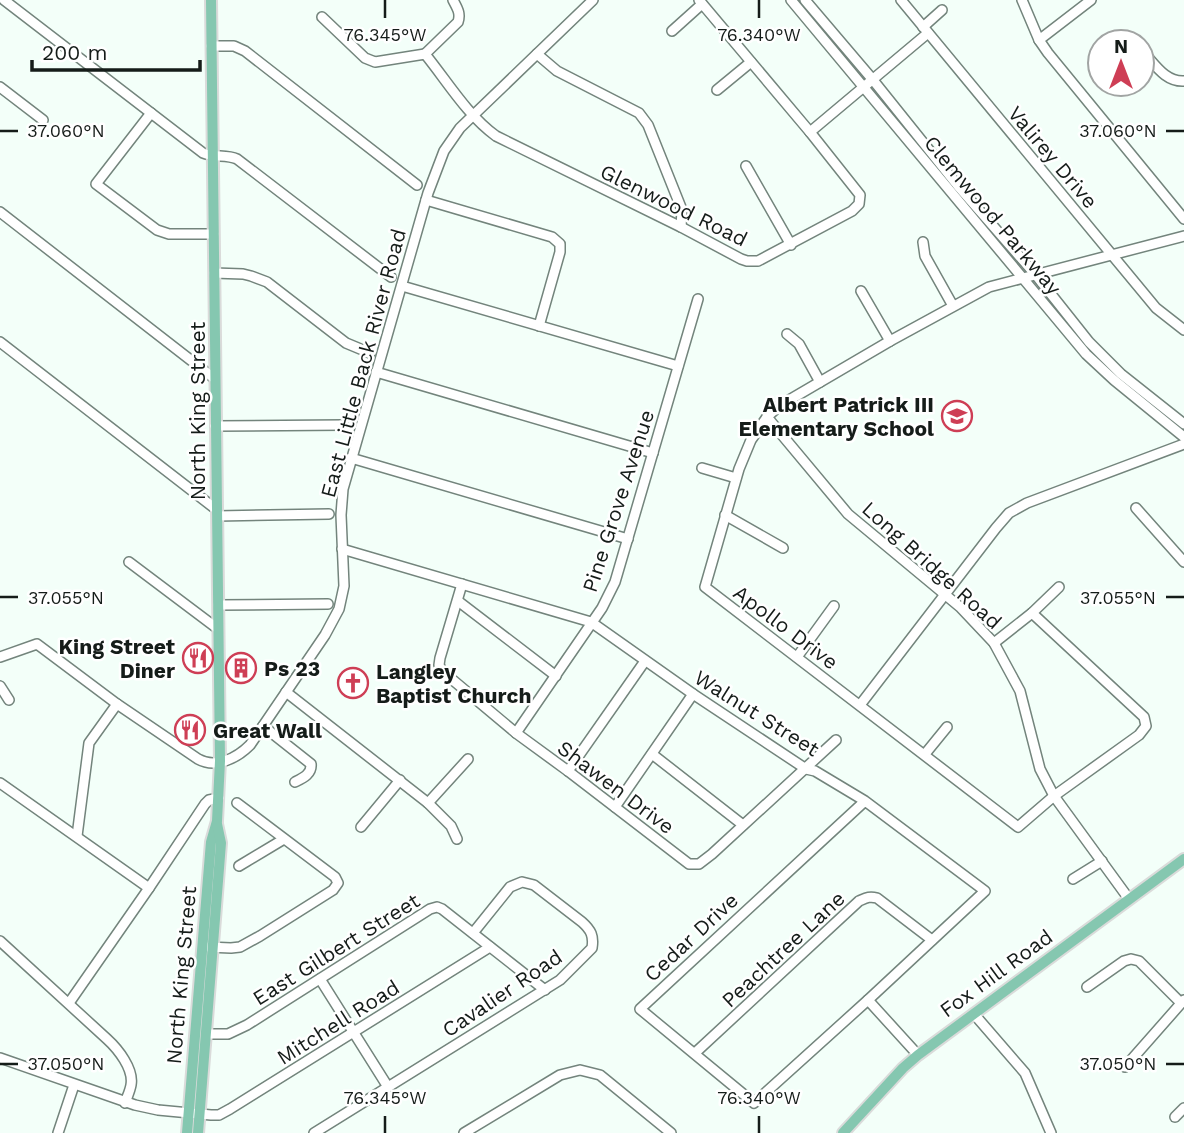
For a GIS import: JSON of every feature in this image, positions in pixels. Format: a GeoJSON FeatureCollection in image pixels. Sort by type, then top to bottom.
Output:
{"type":"FeatureCollection","features":[{"type":"Feature","properties":{"kind":"main road","name":"North King Street"},"geometry":{"type":"LineString","coordinates":[[187,1133],[194,1114],[206,1034],[211,842],[217,821],[220,761],[211,0]]}},
{"type":"Feature","properties":{"kind":"main road","name":"Fox Hill Road"},"geometry":{"type":"LineString","coordinates":[[842,1133],[918,1055],[1184,859]]}},
{"type":"Feature","properties":{"kind":"main road","name":"North King Street"},"geometry":{"type":"LineString","coordinates":[[198,1133],[194,1114],[208,947]]}},
{"type":"Feature","properties":{"kind":"street"},"geometry":{"type":"LineString","coordinates":[[4,0],[203,153],[237,159],[391,276]]}},
{"type":"Feature","properties":{"kind":"street"},"geometry":{"type":"LineString","coordinates":[[322,17],[365,58],[375,62],[425,54],[458,22],[458,11],[453,0]]}},
{"type":"Feature","properties":{"kind":"street","name":"East Little Back River Road"},"geometry":{"type":"LineString","coordinates":[[220,761],[235,757],[246,749],[339,610],[344,586],[342,502],[351,458],[426,200],[443,151],[472,115],[593,0]]}},
{"type":"Feature","properties":{"kind":"street","name":"Clemwood Parkway"},"geometry":{"type":"LineString","coordinates":[[791,0],[1073,339],[1102,370],[1184,437]]}},
{"type":"Feature","properties":{"kind":"street","name":"Clemwood Parkway"},"geometry":{"type":"LineString","coordinates":[[805,0],[1099,353],[1184,424]]}},
{"type":"Feature","properties":{"kind":"street","name":"Valirey Drive"},"geometry":{"type":"LineString","coordinates":[[901,0],[1156,309],[1184,330]]}},
{"type":"Feature","properties":{"kind":"street"},"geometry":{"type":"LineString","coordinates":[[1022,0],[1048,54],[1184,219]]}},
{"type":"Feature","properties":{"kind":"street"},"geometry":{"type":"LineString","coordinates":[[1039,40],[1091,0]]}},
{"type":"Feature","properties":{"kind":"street"},"geometry":{"type":"LineString","coordinates":[[672,31],[701,2],[810,132],[865,88],[942,10]]}},
{"type":"Feature","properties":{"kind":"street"},"geometry":{"type":"LineString","coordinates":[[211,46],[234,46],[245,51],[417,185]]}},
{"type":"Feature","properties":{"kind":"street","name":"Glenwood Road"},"geometry":{"type":"LineString","coordinates":[[425,54],[472,115],[496,136],[741,259],[753,262],[763,260],[857,208],[860,201],[857,189],[810,132]]}},
{"type":"Feature","properties":{"kind":"street"},"geometry":{"type":"LineString","coordinates":[[537,54],[557,71],[639,113],[648,125],[682,210],[681,227]]}},
{"type":"Feature","properties":{"kind":"street"},"geometry":{"type":"LineString","coordinates":[[717,90],[751,62]]}},
{"type":"Feature","properties":{"kind":"street"},"geometry":{"type":"LineString","coordinates":[[1156,67],[1169,79],[1184,81]]}},
{"type":"Feature","properties":{"kind":"street"},"geometry":{"type":"LineString","coordinates":[[0,87],[43,120]]}},
{"type":"Feature","properties":{"kind":"street"},"geometry":{"type":"LineString","coordinates":[[151,113],[96,184],[157,230],[169,234],[214,234]]}},
{"type":"Feature","properties":{"kind":"street"},"geometry":{"type":"LineString","coordinates":[[746,166],[791,245]]}},
{"type":"Feature","properties":{"kind":"street"},"geometry":{"type":"LineString","coordinates":[[426,200],[552,237],[560,244],[539,326]]}},
{"type":"Feature","properties":{"kind":"street"},"geometry":{"type":"LineString","coordinates":[[0,212],[215,380]]}},
{"type":"Feature","properties":{"kind":"street","name":"Apollo Drive"},"geometry":{"type":"LineString","coordinates":[[1054,796],[1018,827],[705,587],[736,478],[751,440],[767,417],[786,401],[989,287],[1184,236]]}},
{"type":"Feature","properties":{"kind":"street"},"geometry":{"type":"LineString","coordinates":[[923,242],[925,256],[953,306]]}},
{"type":"Feature","properties":{"kind":"street"},"geometry":{"type":"LineString","coordinates":[[214,274],[243,274],[267,282],[346,342],[370,353]]}},
{"type":"Feature","properties":{"kind":"street"},"geometry":{"type":"LineString","coordinates":[[401,286],[678,366]]}},
{"type":"Feature","properties":{"kind":"street"},"geometry":{"type":"LineString","coordinates":[[860,291],[890,341]]}},
{"type":"Feature","properties":{"kind":"street","name":"Pine Grove Avenue"},"geometry":{"type":"LineString","coordinates":[[516,733],[602,608],[615,582],[698,299]]}},
{"type":"Feature","properties":{"kind":"street"},"geometry":{"type":"LineString","coordinates":[[787,334],[799,344],[820,382]]}},
{"type":"Feature","properties":{"kind":"street"},"geometry":{"type":"LineString","coordinates":[[0,342],[217,513],[330,514]]}},
{"type":"Feature","properties":{"kind":"street"},"geometry":{"type":"LineString","coordinates":[[376,372],[653,453]]}},
{"type":"Feature","properties":{"kind":"street","name":"Long Bridge Road"},"geometry":{"type":"LineString","coordinates":[[767,417],[848,514],[960,607],[994,643],[1020,691],[1040,769],[1054,796],[1129,899]]}},
{"type":"Feature","properties":{"kind":"street"},"geometry":{"type":"LineString","coordinates":[[215,426],[343,425]]}},
{"type":"Feature","properties":{"kind":"street"},"geometry":{"type":"LineString","coordinates":[[860,705],[1009,513],[1027,503],[1184,444]]}},
{"type":"Feature","properties":{"kind":"street"},"geometry":{"type":"LineString","coordinates":[[351,458],[628,539]]}},
{"type":"Feature","properties":{"kind":"street"},"geometry":{"type":"LineString","coordinates":[[702,468],[736,478]]}},
{"type":"Feature","properties":{"kind":"street"},"geometry":{"type":"LineString","coordinates":[[1136,508],[1184,562]]}},
{"type":"Feature","properties":{"kind":"street"},"geometry":{"type":"LineString","coordinates":[[726,515],[783,548]]}},
{"type":"Feature","properties":{"kind":"street","name":"Walnut Street"},"geometry":{"type":"LineString","coordinates":[[342,549],[591,622],[806,769],[815,771],[865,801],[985,891],[869,1000]]}},
{"type":"Feature","properties":{"kind":"street"},"geometry":{"type":"LineString","coordinates":[[129,562],[218,629]]}},
{"type":"Feature","properties":{"kind":"street","name":"Shawen Drive"},"geometry":{"type":"LineString","coordinates":[[461,584],[440,658],[442,671],[516,733],[689,864],[699,864],[712,854],[836,740]]}},
{"type":"Feature","properties":{"kind":"street"},"geometry":{"type":"LineString","coordinates":[[994,643],[1059,587]]}},
{"type":"Feature","properties":{"kind":"street"},"geometry":{"type":"LineString","coordinates":[[458,601],[556,676]]}},
{"type":"Feature","properties":{"kind":"street"},"geometry":{"type":"LineString","coordinates":[[218,605],[328,604]]}},
{"type":"Feature","properties":{"kind":"street"},"geometry":{"type":"LineString","coordinates":[[797,657],[834,606]]}},
{"type":"Feature","properties":{"kind":"street"},"geometry":{"type":"LineString","coordinates":[[1032,613],[1144,717],[1146,722],[1139,735],[1054,796]]}},
{"type":"Feature","properties":{"kind":"street"},"geometry":{"type":"LineString","coordinates":[[0,657],[37,644],[117,704],[203,762],[210,764],[220,761]]}},
{"type":"Feature","properties":{"kind":"street"},"geometry":{"type":"LineString","coordinates":[[568,771],[645,661]]}},
{"type":"Feature","properties":{"kind":"street"},"geometry":{"type":"LineString","coordinates":[[0,686],[9,700]]}},
{"type":"Feature","properties":{"kind":"street"},"geometry":{"type":"LineString","coordinates":[[286,691],[428,803],[451,826],[457,839]]}},
{"type":"Feature","properties":{"kind":"street"},"geometry":{"type":"LineString","coordinates":[[615,807],[693,694]]}},
{"type":"Feature","properties":{"kind":"street"},"geometry":{"type":"LineString","coordinates":[[76,836],[89,743],[117,704]]}},
{"type":"Feature","properties":{"kind":"street"},"geometry":{"type":"LineString","coordinates":[[263,726],[309,761],[311,768],[307,775],[295,782]]}},
{"type":"Feature","properties":{"kind":"street"},"geometry":{"type":"LineString","coordinates":[[925,754],[947,727]]}},
{"type":"Feature","properties":{"kind":"street"},"geometry":{"type":"LineString","coordinates":[[652,754],[743,825]]}},
{"type":"Feature","properties":{"kind":"street"},"geometry":{"type":"LineString","coordinates":[[428,803],[468,759]]}},
{"type":"Feature","properties":{"kind":"street"},"geometry":{"type":"LineString","coordinates":[[361,827],[400,780]]}},
{"type":"Feature","properties":{"kind":"street"},"geometry":{"type":"LineString","coordinates":[[0,783],[149,888]]}},
{"type":"Feature","properties":{"kind":"street"},"geometry":{"type":"LineString","coordinates":[[69,1003],[205,804],[209,800],[219,798]]}},
{"type":"Feature","properties":{"kind":"street","name":"Cedar Drive"},"geometry":{"type":"LineString","coordinates":[[865,801],[640,1009],[754,1103],[869,1000]]}},
{"type":"Feature","properties":{"kind":"street"},"geometry":{"type":"LineString","coordinates":[[208,947],[231,948],[247,943],[336,887],[338,883],[334,877],[237,803]]}},
{"type":"Feature","properties":{"kind":"street"},"geometry":{"type":"LineString","coordinates":[[239,866],[284,839]]}},
{"type":"Feature","properties":{"kind":"street"},"geometry":{"type":"LineString","coordinates":[[1073,879],[1102,861]]}},
{"type":"Feature","properties":{"kind":"street","name":"Cavalier Road"},"geometry":{"type":"LineString","coordinates":[[314,1133],[560,980],[592,948],[593,935],[582,922],[534,885],[522,882],[510,887],[473,933]]}},
{"type":"Feature","properties":{"kind":"street","name":"Peachtree Lane"},"geometry":{"type":"LineString","coordinates":[[695,1053],[865,898],[877,898],[932,940]]}},
{"type":"Feature","properties":{"kind":"street","name":"East Gilbert Street"},"geometry":{"type":"LineString","coordinates":[[206,1034],[228,1034],[247,1025],[437,907],[545,989]]}},
{"type":"Feature","properties":{"kind":"street"},"geometry":{"type":"LineString","coordinates":[[0,941],[115,1046],[131,1075],[132,1082],[125,1102]]}},
{"type":"Feature","properties":{"kind":"street","name":"Mitchell Road"},"geometry":{"type":"LineString","coordinates":[[0,1058],[150,1109],[216,1115],[226,1112],[490,947]]}},
{"type":"Feature","properties":{"kind":"street"},"geometry":{"type":"LineString","coordinates":[[1087,988],[1124,961],[1131,959],[1139,961],[1183,1002],[1125,1067]]}},
{"type":"Feature","properties":{"kind":"street"},"geometry":{"type":"LineString","coordinates":[[320,979],[388,1087]]}},
{"type":"Feature","properties":{"kind":"street"},"geometry":{"type":"LineString","coordinates":[[869,1000],[918,1055]]}},
{"type":"Feature","properties":{"kind":"street"},"geometry":{"type":"LineString","coordinates":[[974,1014],[1025,1073],[1051,1133]]}},
{"type":"Feature","properties":{"kind":"street"},"geometry":{"type":"LineString","coordinates":[[464,1133],[560,1075],[580,1070],[600,1075],[671,1133]]}},
{"type":"Feature","properties":{"kind":"street"},"geometry":{"type":"LineString","coordinates":[[58,1133],[74,1085]]}},
{"type":"Feature","properties":{"kind":"street"},"geometry":{"type":"LineString","coordinates":[[1175,1117],[1184,1108]]}},
{"type":"Feature","properties":{"kind":"place","name":"Albert Patrick III Elementary School"},"geometry":{"type":"Point","coordinates":[957,416]}},
{"type":"Feature","properties":{"kind":"place","name":"King Street Diner"},"geometry":{"type":"Point","coordinates":[198,658]}},
{"type":"Feature","properties":{"kind":"place","name":"Ps 23"},"geometry":{"type":"Point","coordinates":[241,668]}},
{"type":"Feature","properties":{"kind":"place","name":"Langley Baptist Church"},"geometry":{"type":"Point","coordinates":[353,683]}},
{"type":"Feature","properties":{"kind":"place","name":"Great Wall"},"geometry":{"type":"Point","coordinates":[190,730]}}]}
